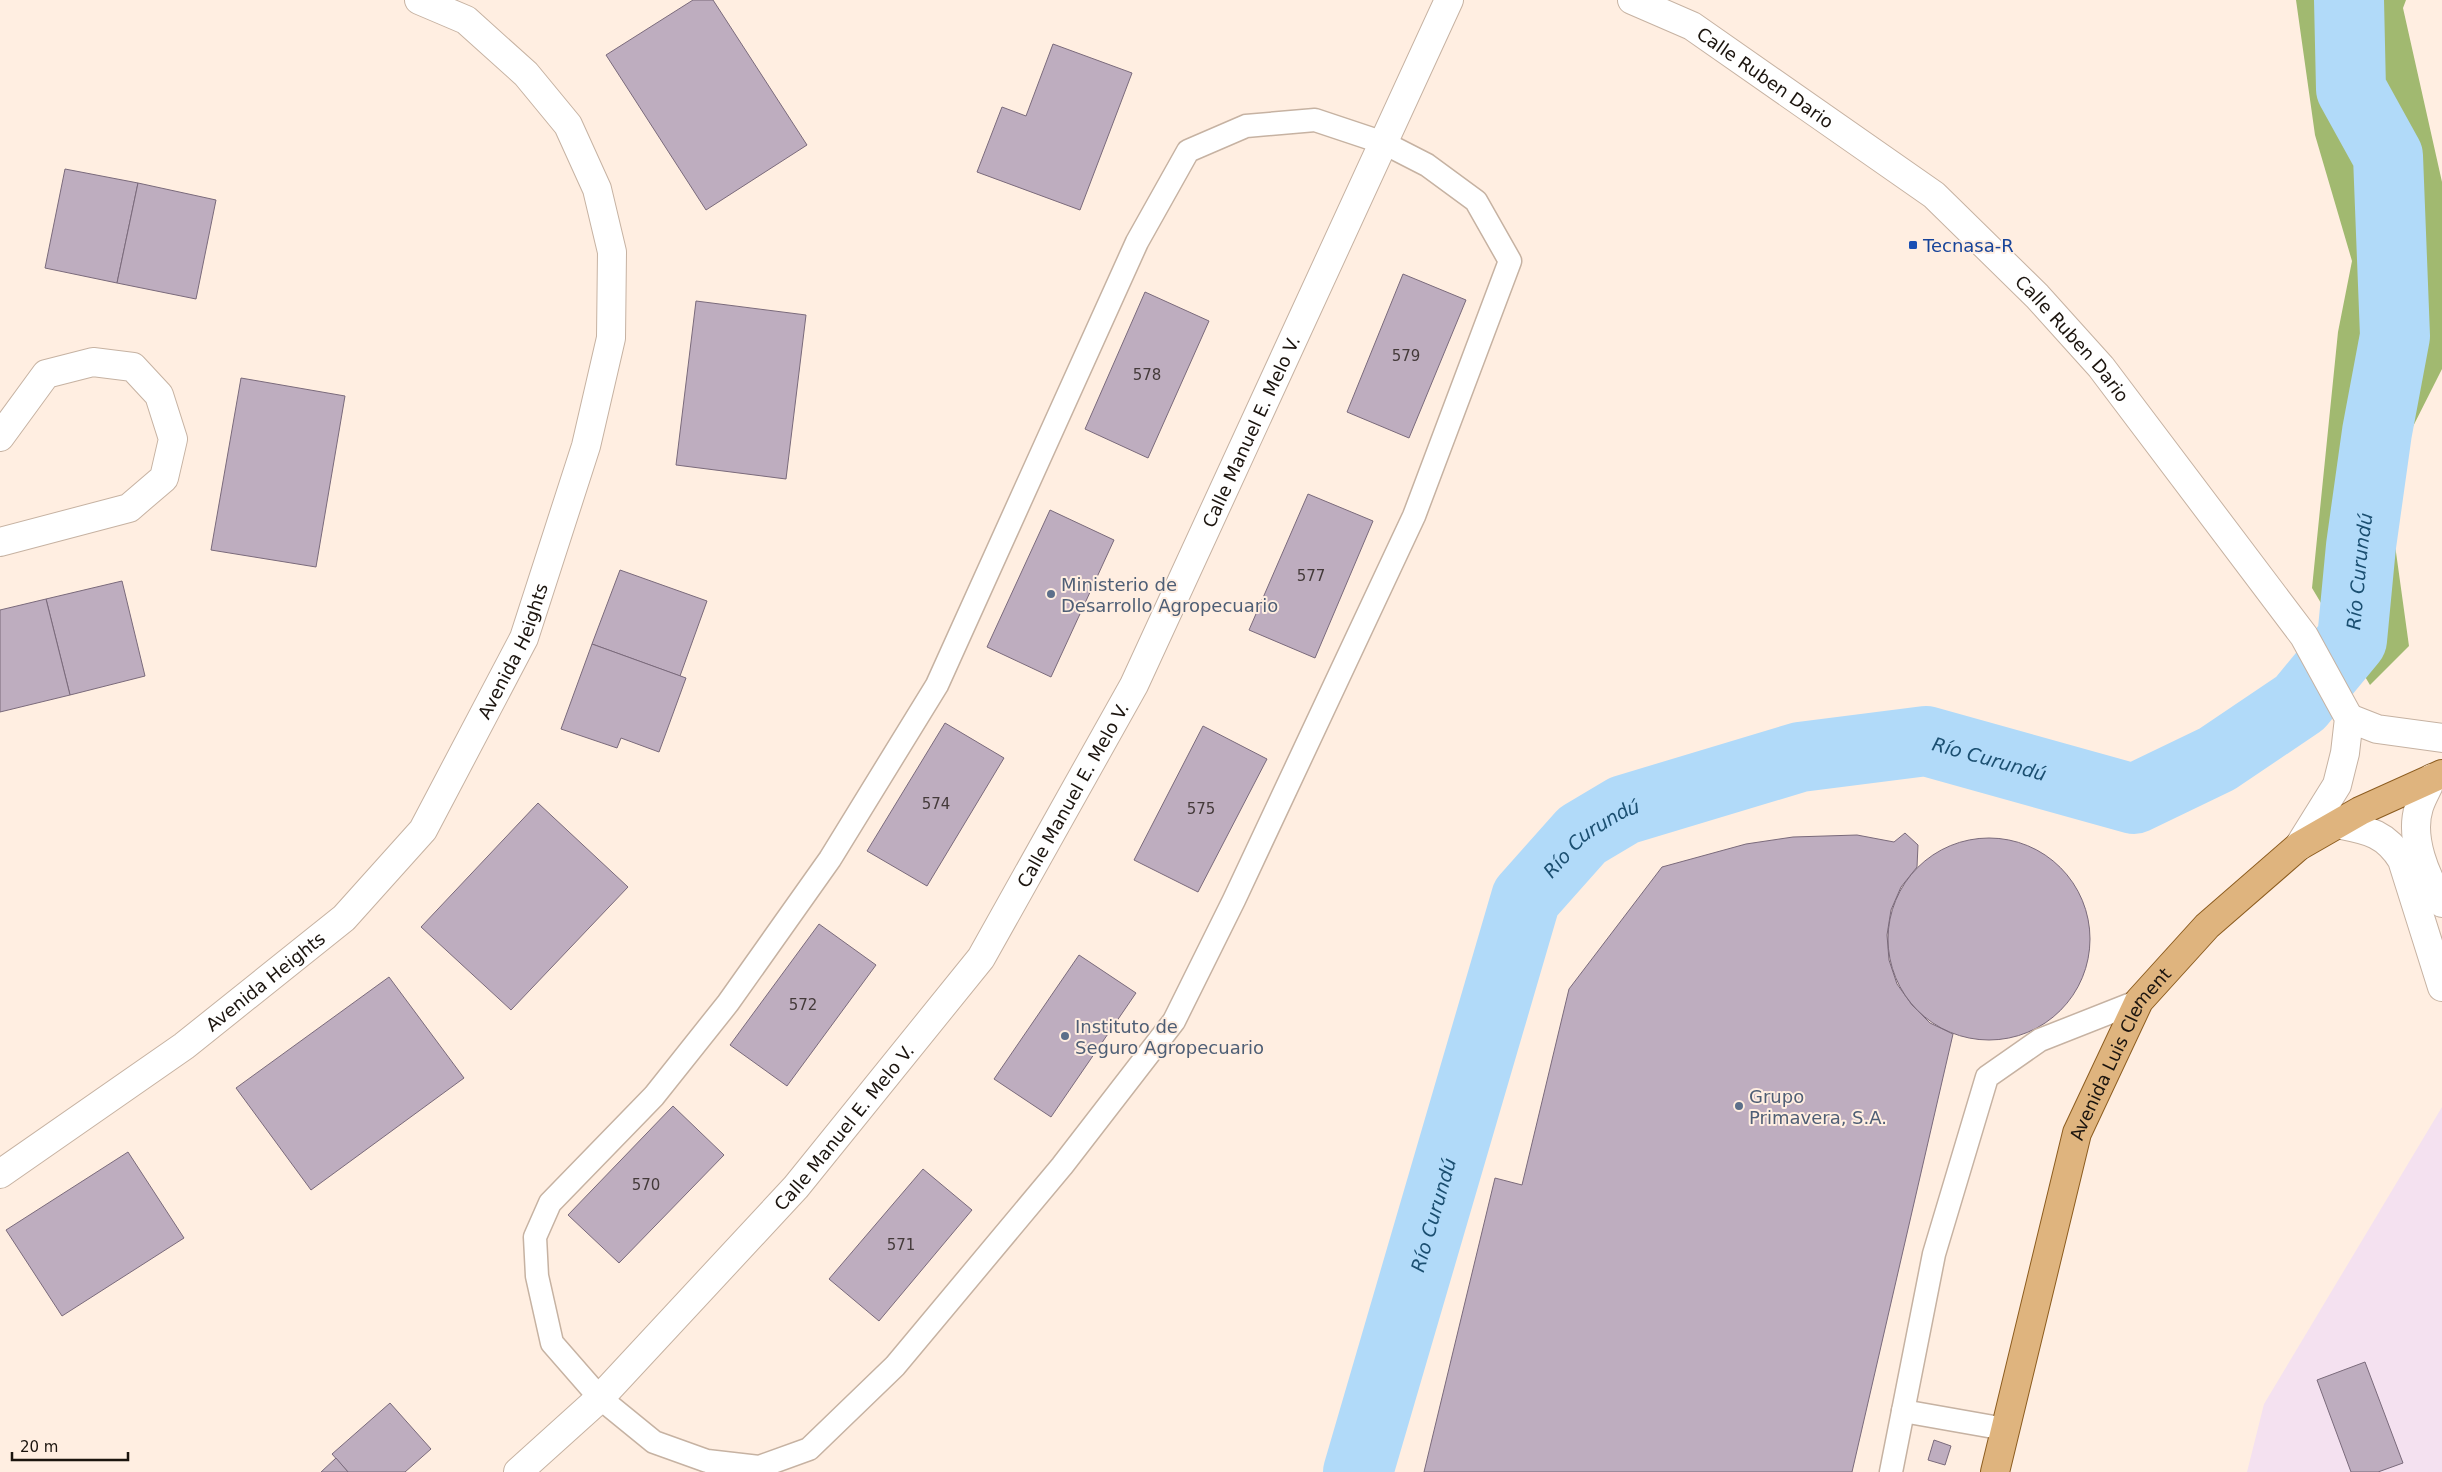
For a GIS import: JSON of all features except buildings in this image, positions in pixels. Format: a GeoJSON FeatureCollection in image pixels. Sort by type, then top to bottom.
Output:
{"type":"FeatureCollection","features":[{"type":"Feature","properties":{"kind":"main road","name":"Avenida Luis Clement"},"geometry":{"type":"LineString","coordinates":[[1994,1472],[2077,1133],[2139,1001],[2207,926],[2299,846],[2360,811],[2437,776]]}},
{"type":"Feature","properties":{"kind":"street","name":"Avenida Heights"},"geometry":{"type":"LineString","coordinates":[[0,1174],[184,1046],[344,918],[423,830],[524,638],[586,446],[611,338],[612,252],[597,189],[568,125],[526,74],[466,20],[420,0]]}},
{"type":"Feature","properties":{"kind":"street","name":"Calle Manuel E. Melo V."},"geometry":{"type":"LineString","coordinates":[[518,1472],[600,1398],[796,1187],[981,958],[1134,685],[1449,0]]}},
{"type":"Feature","properties":{"kind":"street","name":"Calle Ruben Dario"},"geometry":{"type":"LineString","coordinates":[[1632,0],[1692,26],[1934,195],[2037,296],[2101,367],[2304,636],[2345,712]]}},
{"type":"Feature","properties":{"kind":"street"},"geometry":{"type":"LineString","coordinates":[[0,438],[46,374],[93,362],[133,368],[159,394],[173,439],[164,478],[129,508],[0,542]]}},
{"type":"Feature","properties":{"kind":"street"},"geometry":{"type":"LineString","coordinates":[[2299,846],[2337,785],[2345,753],[2345,712],[2377,728],[2409,735],[2442,738]]}},
{"type":"Feature","properties":{"kind":"street"},"geometry":{"type":"LineString","coordinates":[[2437,776],[2418,808],[2416,840],[2435,892],[2442,903]]}},
{"type":"Feature","properties":{"kind":"street"},"geometry":{"type":"LineString","coordinates":[[2336,824],[2367,830],[2393,846],[2402,860],[2442,987]]}},
{"type":"Feature","properties":{"kind":"lane"},"geometry":{"type":"LineString","coordinates":[[1315,120],[1384,143],[1427,165],[1476,201],[1510,261],[1414,516],[1234,900],[1174,1021],[1062,1166],[895,1366],[809,1449],[759,1467],[707,1461],[654,1442],[600,1398],[552,1343],[537,1276],[535,1237],[550,1203],[654,1096],[728,1003],[830,859],[937,685],[1137,242],[1188,151],[1246,126],[1315,120]]}},
{"type":"Feature","properties":{"kind":"lane"},"geometry":{"type":"LineString","coordinates":[[1891,1472],[1934,1254],[1987,1077],[2040,1040],[2139,1001]]}},
{"type":"Feature","properties":{"kind":"lane"},"geometry":{"type":"LineString","coordinates":[[1903,1411],[2005,1429]]}},
{"type":"Feature","properties":{"kind":"shaded area"},"geometry":{"type":"Polygon","coordinates":[[[2442,1107],[2442,1472],[2247,1472],[2264,1404],[2442,1107]]]}},
{"type":"Feature","properties":{"kind":"green space"},"geometry":{"type":"Polygon","coordinates":[[[2296,0],[2406,0],[2403,8],[2442,182],[2442,369],[2386,480],[2409,646],[2370,685],[2312,588],[2338,332],[2352,261],[2315,135],[2296,0]]]}},
{"type":"Feature","properties":{"kind":"waterway","name":"Río Curundú"},"geometry":{"type":"LineString","coordinates":[[1358,1472],[1526,898],[1582,835],[1624,810],[1800,757],[1926,741],[2134,799],[2217,759],[2300,703],[2352,640],[2361,546],[2377,432],[2395,336],[2388,156],[2351,89],[2349,0]]}},
{"type":"Feature","properties":{"kind":"place","name":"Tecnasa-R"},"geometry":{"type":"Point","coordinates":[1913,245]}},
{"type":"Feature","properties":{"kind":"place","name":"Ministerio de Desarrollo Agropecuario"},"geometry":{"type":"Point","coordinates":[1051,594]}},
{"type":"Feature","properties":{"kind":"place","name":"Instituto de Seguro Agropecuario"},"geometry":{"type":"Point","coordinates":[1065,1036]}},
{"type":"Feature","properties":{"kind":"place","name":"Grupo Primavera, S.A."},"geometry":{"type":"Point","coordinates":[1739,1106]}}]}
